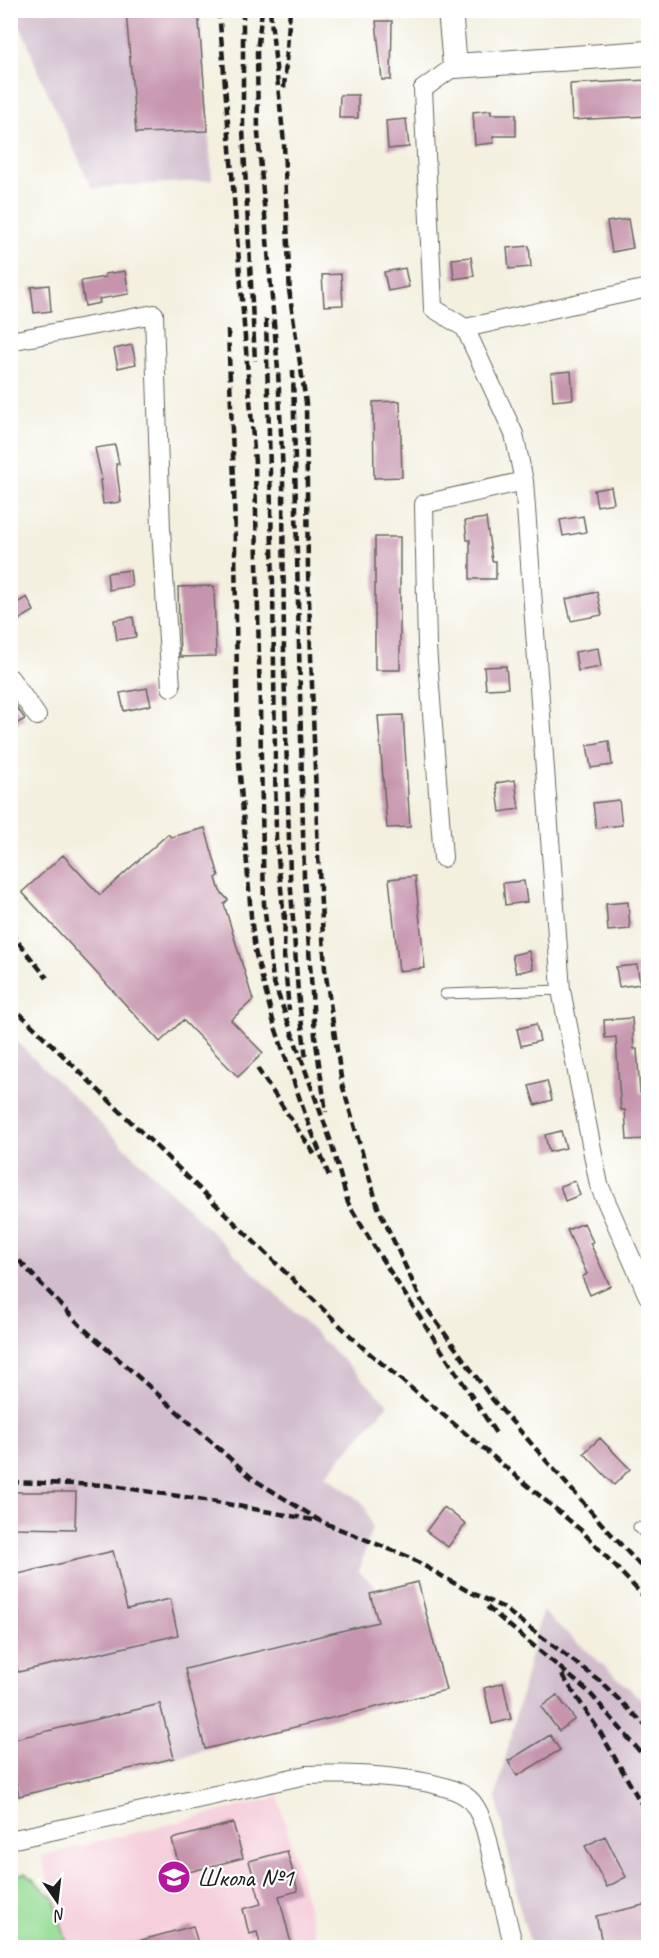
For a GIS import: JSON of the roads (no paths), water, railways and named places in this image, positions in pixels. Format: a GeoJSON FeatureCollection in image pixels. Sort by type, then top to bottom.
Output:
{"type":"FeatureCollection","features":[{"type":"Feature","properties":{"kind":"street"},"geometry":{"type":"LineString","coordinates":[[450,10],[455,66]]}},
{"type":"Feature","properties":{"kind":"street"},"geometry":{"type":"LineString","coordinates":[[648,53],[455,66],[423,89],[433,308],[465,328],[514,434],[524,481],[561,990],[599,1185],[648,1296]]}},
{"type":"Feature","properties":{"kind":"street"},"geometry":{"type":"LineString","coordinates":[[465,328],[648,288]]}},
{"type":"Feature","properties":{"kind":"street"},"geometry":{"type":"LineString","coordinates":[[10,341],[154,314],[161,529],[171,687]]}},
{"type":"Feature","properties":{"kind":"street"},"geometry":{"type":"LineString","coordinates":[[443,858],[427,647],[424,504],[524,481]]}},
{"type":"Feature","properties":{"kind":"street"},"geometry":{"type":"LineString","coordinates":[[10,678],[37,716]]}},
{"type":"Feature","properties":{"kind":"street"},"geometry":{"type":"LineString","coordinates":[[10,1840],[306,1775],[334,1773],[401,1778],[429,1783],[453,1790],[471,1800],[482,1819],[514,1947]]}},
{"type":"Feature","properties":{"kind":"lane"},"geometry":{"type":"LineString","coordinates":[[445,994],[561,990]]}},
{"type":"Feature","properties":{"kind":"lane"},"geometry":{"type":"LineString","coordinates":[[638,1527],[648,1537]]}},
{"type":"Feature","properties":{"kind":"railway"},"geometry":{"type":"LineString","coordinates":[[219,10],[255,463],[264,904],[273,980],[330,1139],[348,1203],[497,1435]]}},
{"type":"Feature","properties":{"kind":"railway"},"geometry":{"type":"LineString","coordinates":[[243,10],[243,129],[255,361]]}},
{"type":"Feature","properties":{"kind":"railway"},"geometry":{"type":"LineString","coordinates":[[262,10],[257,52],[258,133],[278,370],[283,475],[284,665],[290,875],[298,993],[306,1058]]}},
{"type":"Feature","properties":{"kind":"railway"},"geometry":{"type":"LineString","coordinates":[[270,10],[284,143],[290,298]]}},
{"type":"Feature","properties":{"kind":"railway"},"geometry":{"type":"LineString","coordinates":[[284,88],[290,10]]}},
{"type":"Feature","properties":{"kind":"railway"},"geometry":{"type":"LineString","coordinates":[[289,290],[306,403],[308,571],[318,855],[325,969],[342,1084],[378,1207],[422,1302],[493,1400],[648,1574]]}},
{"type":"Feature","properties":{"kind":"railway"},"geometry":{"type":"LineString","coordinates":[[266,319],[273,585],[276,838],[284,919]]}},
{"type":"Feature","properties":{"kind":"railway"},"geometry":{"type":"LineString","coordinates":[[228,330],[234,481],[238,749],[255,951],[274,1024],[329,1176]]}},
{"type":"Feature","properties":{"kind":"railway"},"geometry":{"type":"LineString","coordinates":[[293,370],[304,877],[315,1036],[326,1112]]}},
{"type":"Feature","properties":{"kind":"railway"},"geometry":{"type":"LineString","coordinates":[[285,911],[284,955],[289,1010]]}},
{"type":"Feature","properties":{"kind":"railway"},"geometry":{"type":"LineString","coordinates":[[10,932],[47,978]]}},
{"type":"Feature","properties":{"kind":"railway"},"geometry":{"type":"LineString","coordinates":[[10,1004],[362,1347],[582,1531],[648,1601]]}},
{"type":"Feature","properties":{"kind":"railway"},"geometry":{"type":"LineString","coordinates":[[257,1068],[315,1155]]}},
{"type":"Feature","properties":{"kind":"railway"},"geometry":{"type":"LineString","coordinates":[[10,1251],[80,1325],[253,1479],[322,1522],[409,1557],[466,1590],[502,1607],[600,1681],[648,1728]]}},
{"type":"Feature","properties":{"kind":"railway"},"geometry":{"type":"LineString","coordinates":[[10,1482],[106,1485],[313,1520]]}},
{"type":"Feature","properties":{"kind":"railway"},"geometry":{"type":"LineString","coordinates":[[487,1607],[589,1692],[648,1761]]}},
{"type":"Feature","properties":{"kind":"railway"},"geometry":{"type":"LineString","coordinates":[[562,1675],[600,1732],[648,1815]]}},
{"type":"Feature","properties":{"kind":"place","name":"Школа №1"},"geometry":{"type":"Point","coordinates":[174,1877]}}]}
